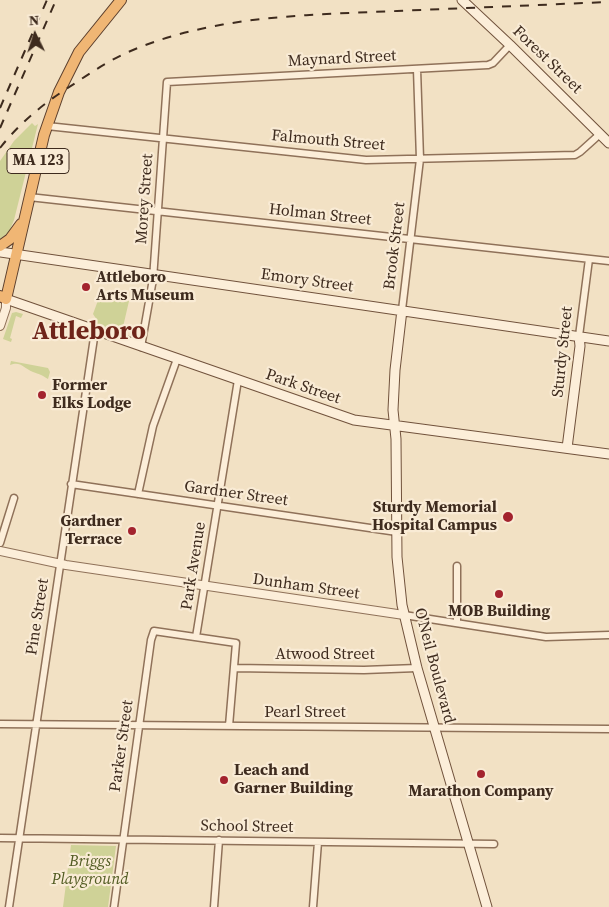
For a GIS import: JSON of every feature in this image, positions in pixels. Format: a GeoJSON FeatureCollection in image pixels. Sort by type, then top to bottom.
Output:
{"type":"FeatureCollection","features":[{"type":"Feature","properties":{"kind":"highway","name":"MA 123"},"geometry":{"type":"LineString","coordinates":[[3,298],[16,254],[47,126],[58,92],[70,67],[83,48],[122,0]]}},
{"type":"Feature","properties":{"kind":"highway","name":"MA 123"},"geometry":{"type":"LineString","coordinates":[[0,246],[12,237],[24,219]]}},
{"type":"Feature","properties":{"kind":"main road","name":"Forest Street"},"geometry":{"type":"LineString","coordinates":[[465,1],[609,143]]}},
{"type":"Feature","properties":{"kind":"main road","name":"Emory Street"},"geometry":{"type":"LineString","coordinates":[[0,252],[609,341]]}},
{"type":"Feature","properties":{"kind":"main road","name":"Park Street"},"geometry":{"type":"LineString","coordinates":[[3,298],[354,420],[609,454]]}},
{"type":"Feature","properties":{"kind":"main road","name":"Brook Street"},"geometry":{"type":"LineString","coordinates":[[395,426],[393,410],[394,386],[402,310]]}},
{"type":"Feature","properties":{"kind":"main road","name":"Sturdy Street"},"geometry":{"type":"LineString","coordinates":[[567,448],[580,346],[579,336]]}},
{"type":"Feature","properties":{"kind":"main road","name":"O'Neil Boulevard"},"geometry":{"type":"LineString","coordinates":[[395,426],[399,577],[404,615],[434,728],[487,907]]}},
{"type":"Feature","properties":{"kind":"street","name":"Maynard Street"},"geometry":{"type":"LineString","coordinates":[[167,82],[490,65],[510,44]]}},
{"type":"Feature","properties":{"kind":"street","name":"Brook Street"},"geometry":{"type":"LineString","coordinates":[[402,310],[420,159],[417,69]]}},
{"type":"Feature","properties":{"kind":"street","name":"Morey Street"},"geometry":{"type":"LineString","coordinates":[[141,347],[154,274],[167,82]]}},
{"type":"Feature","properties":{"kind":"street","name":"Falmouth Street"},"geometry":{"type":"LineString","coordinates":[[47,126],[366,160],[575,155],[600,134]]}},
{"type":"Feature","properties":{"kind":"street","name":"Holman Street"},"geometry":{"type":"LineString","coordinates":[[29,197],[609,261]]}},
{"type":"Feature","properties":{"kind":"street","name":"Sturdy Street"},"geometry":{"type":"LineString","coordinates":[[579,336],[589,259]]}},
{"type":"Feature","properties":{"kind":"street"},"geometry":{"type":"LineString","coordinates":[[0,326],[6,308],[3,298]]}},
{"type":"Feature","properties":{"kind":"street","name":"Pine Street"},"geometry":{"type":"LineString","coordinates":[[9,907],[94,331]]}},
{"type":"Feature","properties":{"kind":"street"},"geometry":{"type":"LineString","coordinates":[[138,494],[152,429],[177,359]]}},
{"type":"Feature","properties":{"kind":"street","name":"Park Avenue"},"geometry":{"type":"LineString","coordinates":[[196,637],[238,380]]}},
{"type":"Feature","properties":{"kind":"street","name":"Gardner Street"},"geometry":{"type":"LineString","coordinates":[[72,484],[397,532]]}},
{"type":"Feature","properties":{"kind":"street"},"geometry":{"type":"LineString","coordinates":[[0,543],[14,498]]}},
{"type":"Feature","properties":{"kind":"street","name":"Dunham Street"},"geometry":{"type":"LineString","coordinates":[[0,551],[60,564],[552,637],[609,635]]}},
{"type":"Feature","properties":{"kind":"street"},"geometry":{"type":"LineString","coordinates":[[457,566],[457,623]]}},
{"type":"Feature","properties":{"kind":"street","name":"Parker Street"},"geometry":{"type":"LineString","coordinates":[[114,907],[151,640],[154,631],[196,637]]}},
{"type":"Feature","properties":{"kind":"street"},"geometry":{"type":"LineString","coordinates":[[196,637],[236,643],[229,726]]}},
{"type":"Feature","properties":{"kind":"street","name":"Atwood Street"},"geometry":{"type":"LineString","coordinates":[[234,668],[364,670],[417,668]]}},
{"type":"Feature","properties":{"kind":"street","name":"Pearl Street"},"geometry":{"type":"LineString","coordinates":[[0,724],[609,729]]}},
{"type":"Feature","properties":{"kind":"street","name":"School Street"},"geometry":{"type":"LineString","coordinates":[[0,838],[494,844]]}},
{"type":"Feature","properties":{"kind":"street"},"geometry":{"type":"LineString","coordinates":[[214,907],[219,840]]}},
{"type":"Feature","properties":{"kind":"street"},"geometry":{"type":"LineString","coordinates":[[313,907],[318,842]]}},
{"type":"Feature","properties":{"kind":"green space"},"geometry":{"type":"Polygon","coordinates":[[[32,123],[35,126],[38,124],[14,220],[9,232],[0,239],[0,161],[14,141],[32,123]]]}},
{"type":"Feature","properties":{"kind":"green space"},"geometry":{"type":"Polygon","coordinates":[[[100,295],[129,301],[123,327],[127,329],[125,336],[96,325],[97,320],[93,314],[100,295]]]}},
{"type":"Feature","properties":{"kind":"green space"},"geometry":{"type":"Polygon","coordinates":[[[12,313],[23,314],[21,318],[16,316],[10,338],[12,339],[11,342],[3,339],[12,313]]]}},
{"type":"Feature","properties":{"kind":"green space"},"geometry":{"type":"Polygon","coordinates":[[[11,361],[48,368],[50,372],[48,379],[19,364],[10,365],[11,361]]]}},
{"type":"Feature","properties":{"kind":"green space","name":"Briggs Playground"},"geometry":{"type":"Polygon","coordinates":[[[71,845],[116,846],[108,907],[63,907],[71,845]]]}},
{"type":"Feature","properties":{"kind":"railway"},"geometry":{"type":"LineString","coordinates":[[0,108],[47,0]]}},
{"type":"Feature","properties":{"kind":"railway"},"geometry":{"type":"LineString","coordinates":[[0,128],[56,0]]}},
{"type":"Feature","properties":{"kind":"railway"},"geometry":{"type":"LineString","coordinates":[[0,148],[36,112],[56,96],[101,66],[126,53],[159,40],[192,31],[226,24],[294,16],[609,2]]}},
{"type":"Feature","properties":{"kind":"place","name":"Attleboro Arts Museum"},"geometry":{"type":"Point","coordinates":[86,287]}},
{"type":"Feature","properties":{"kind":"place","name":"Former Elks Lodge"},"geometry":{"type":"Point","coordinates":[42,395]}},
{"type":"Feature","properties":{"kind":"place","name":"Sturdy Memorial Hospital Campus"},"geometry":{"type":"Point","coordinates":[508,517]}},
{"type":"Feature","properties":{"kind":"place","name":"Gardner Terrace"},"geometry":{"type":"Point","coordinates":[132,531]}},
{"type":"Feature","properties":{"kind":"place","name":"MOB Building"},"geometry":{"type":"Point","coordinates":[499,594]}},
{"type":"Feature","properties":{"kind":"place","name":"Marathon Company"},"geometry":{"type":"Point","coordinates":[481,774]}},
{"type":"Feature","properties":{"kind":"place","name":"Leach and Garner Building"},"geometry":{"type":"Point","coordinates":[224,780]}},
{"type":"Feature","properties":{"kind":"district","name":"Attleboro"},"geometry":{"type":"Point","coordinates":[89,332]}}]}
